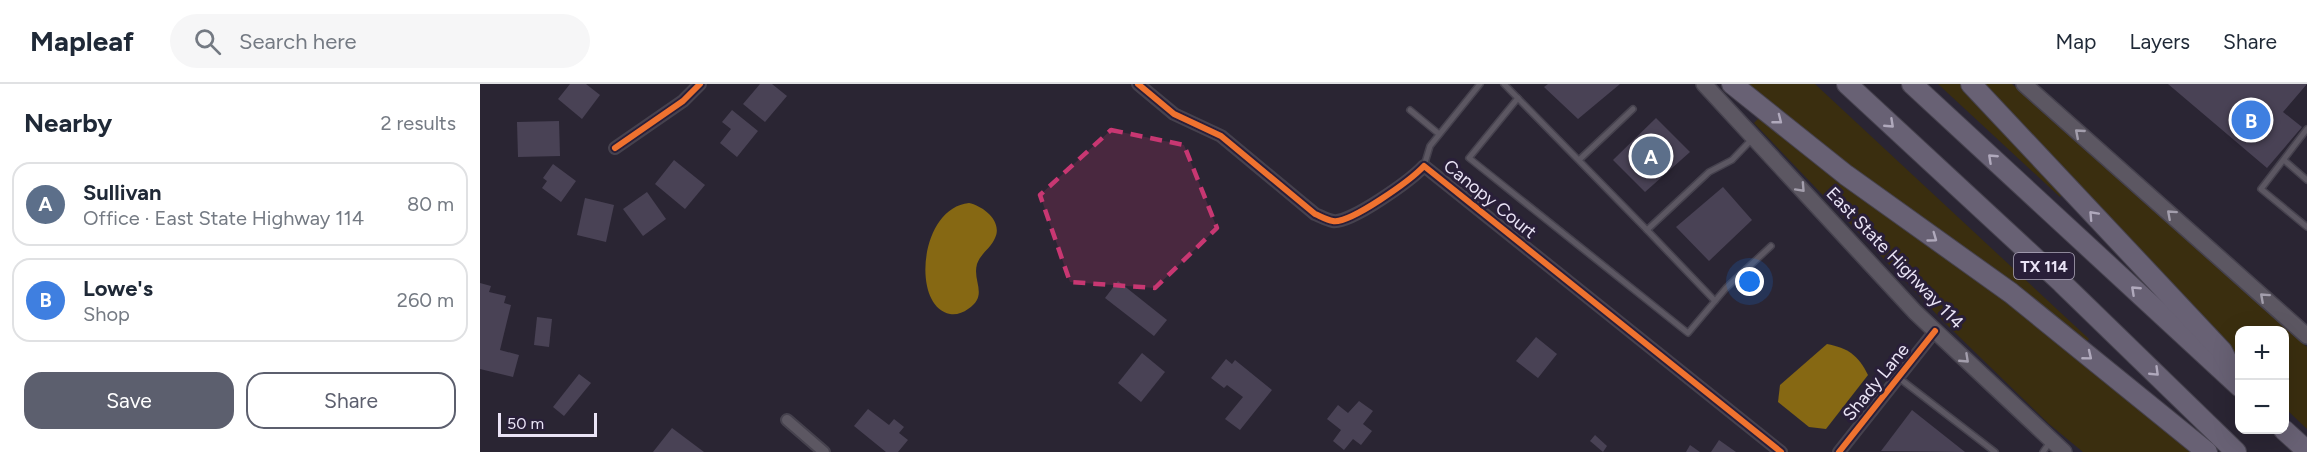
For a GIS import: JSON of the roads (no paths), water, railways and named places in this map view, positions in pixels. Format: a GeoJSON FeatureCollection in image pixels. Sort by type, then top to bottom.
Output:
{"type":"FeatureCollection","features":[{"type":"Feature","properties":{"kind":"highway"},"geometry":{"type":"LineString","coordinates":[[1732,84],[1846,175],[2011,294],[2207,452]]}},
{"type":"Feature","properties":{"kind":"highway","name":"TX 114"},"geometry":{"type":"LineString","coordinates":[[1847,84],[2062,283],[2236,452]]}},
{"type":"Feature","properties":{"kind":"highway","name":"TX 114"},"geometry":{"type":"LineString","coordinates":[[1912,84],[2235,382]]}},
{"type":"Feature","properties":{"kind":"highway"},"geometry":{"type":"LineString","coordinates":[[1971,84],[2222,351],[2236,380]]}},
{"type":"Feature","properties":{"kind":"highway"},"geometry":{"type":"LineString","coordinates":[[2289,434],[2307,451]]}},
{"type":"Feature","properties":{"kind":"main road","name":"East State Highway 114"},"geometry":{"type":"LineString","coordinates":[[1704,84],[1935,331],[2047,446],[2064,452]]}},
{"type":"Feature","properties":{"kind":"main road"},"geometry":{"type":"LineString","coordinates":[[2024,84],[2307,336]]}},
{"type":"Feature","properties":{"kind":"street"},"geometry":{"type":"LineString","coordinates":[[615,148],[683,101],[700,84]]}},
{"type":"Feature","properties":{"kind":"street","name":"Canopy Court"},"geometry":{"type":"LineString","coordinates":[[1138,84],[1174,114],[1221,136],[1315,214],[1334,222],[1350,219],[1414,176],[1424,166],[1781,452]]}},
{"type":"Feature","properties":{"kind":"street","name":"Shady Lane"},"geometry":{"type":"LineString","coordinates":[[1843,451],[1935,331]]}},
{"type":"Feature","properties":{"kind":"street"},"geometry":{"type":"LineString","coordinates":[[787,420],[824,452]]}},
{"type":"Feature","properties":{"kind":"lane"},"geometry":{"type":"LineString","coordinates":[[1424,166],[1430,146],[1480,84]]}},
{"type":"Feature","properties":{"kind":"lane"},"geometry":{"type":"LineString","coordinates":[[1504,84],[1716,301]]}},
{"type":"Feature","properties":{"kind":"lane"},"geometry":{"type":"LineString","coordinates":[[1518,98],[1469,158],[1688,333],[1726,288],[1771,246]]}},
{"type":"Feature","properties":{"kind":"lane"},"geometry":{"type":"LineString","coordinates":[[1579,160],[1633,109]]}},
{"type":"Feature","properties":{"kind":"lane"},"geometry":{"type":"LineString","coordinates":[[1410,110],[1439,134]]}},
{"type":"Feature","properties":{"kind":"lane"},"geometry":{"type":"LineString","coordinates":[[2306,132],[2261,189],[2307,227]]}},
{"type":"Feature","properties":{"kind":"lane"},"geometry":{"type":"LineString","coordinates":[[1647,230],[1709,172],[1732,160],[1754,137]]}},
{"type":"Feature","properties":{"kind":"lane"},"geometry":{"type":"LineString","coordinates":[[2284,160],[2307,180]]}},
{"type":"Feature","properties":{"kind":"lane"},"geometry":{"type":"LineString","coordinates":[[1898,378],[1995,452]]}},
{"type":"Feature","properties":{"kind":"place","name":"Lowe's"},"geometry":{"type":"Point","coordinates":[2251,120]}},
{"type":"Feature","properties":{"kind":"place","name":"Sullivan"},"geometry":{"type":"Point","coordinates":[1651,156]}}]}
